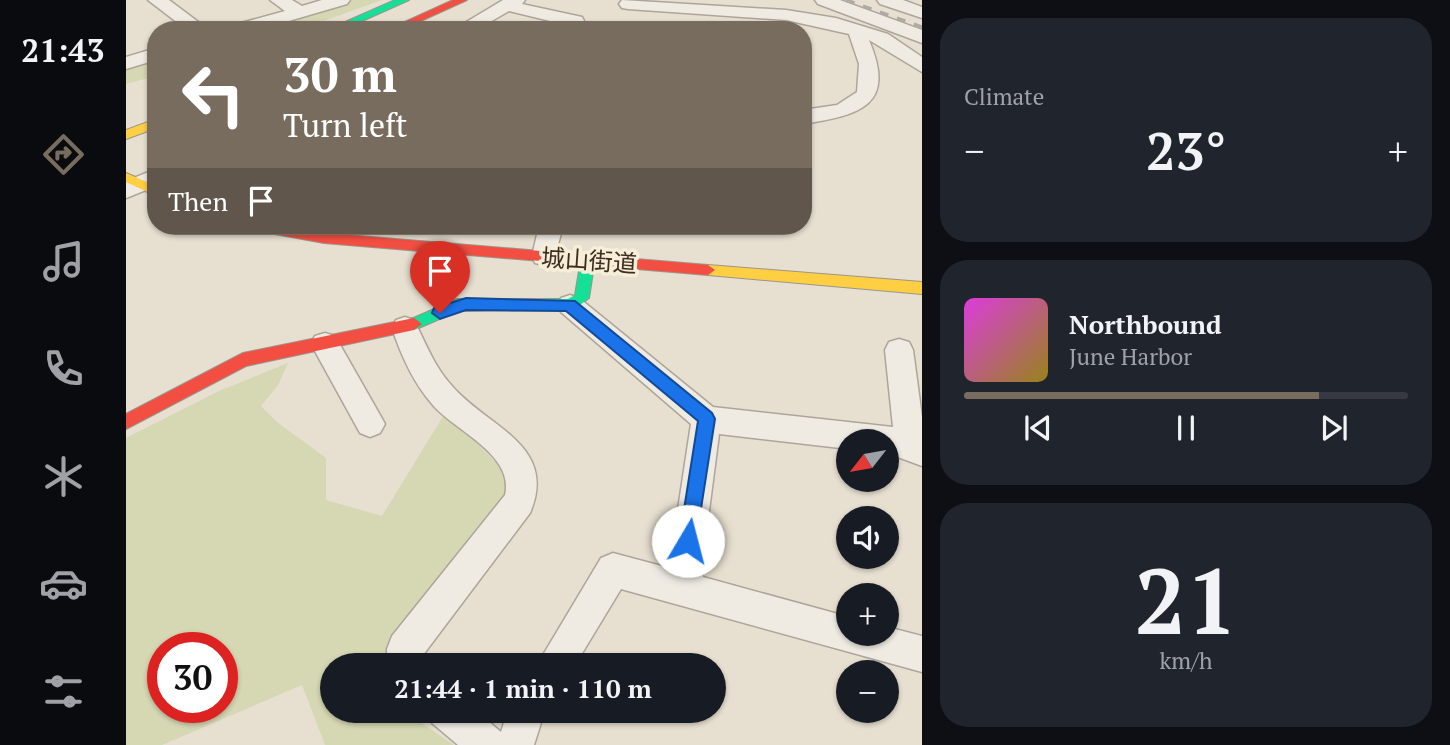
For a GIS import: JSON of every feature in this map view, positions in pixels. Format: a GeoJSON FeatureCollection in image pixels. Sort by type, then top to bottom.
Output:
{"type":"FeatureCollection","features":[{"type":"Feature","properties":{"kind":"main road"},"geometry":{"type":"LineString","coordinates":[[354,21],[404,0]]}},
{"type":"Feature","properties":{"kind":"main road"},"geometry":{"type":"LineString","coordinates":[[413,21],[462,0]]}},
{"type":"Feature","properties":{"kind":"main road"},"geometry":{"type":"LineString","coordinates":[[126,135],[147,127]]}},
{"type":"Feature","properties":{"kind":"main road","name":"城山街道"},"geometry":{"type":"LineString","coordinates":[[308,235],[922,288]]}},
{"type":"Feature","properties":{"kind":"main road"},"geometry":{"type":"LineString","coordinates":[[126,422],[243,360],[405,328],[457,305],[570,305],[582,298],[588,259]]}},
{"type":"Feature","properties":{"kind":"street"},"geometry":{"type":"LineString","coordinates":[[157,0],[187,21]]}},
{"type":"Feature","properties":{"kind":"street"},"geometry":{"type":"LineString","coordinates":[[279,0],[300,12]]}},
{"type":"Feature","properties":{"kind":"street"},"geometry":{"type":"LineString","coordinates":[[268,21],[341,0]]}},
{"type":"Feature","properties":{"kind":"street"},"geometry":{"type":"LineString","coordinates":[[470,0],[506,5],[531,13],[575,21]]}},
{"type":"Feature","properties":{"kind":"street"},"geometry":{"type":"LineString","coordinates":[[824,0],[922,37]]}},
{"type":"Feature","properties":{"kind":"street"},"geometry":{"type":"LineString","coordinates":[[886,0],[922,13]]}},
{"type":"Feature","properties":{"kind":"street"},"geometry":{"type":"LineString","coordinates":[[478,21],[506,5]]}},
{"type":"Feature","properties":{"kind":"street"},"geometry":{"type":"LineString","coordinates":[[628,9],[747,21]]}},
{"type":"Feature","properties":{"kind":"street"},"geometry":{"type":"LineString","coordinates":[[812,23],[836,24],[858,33],[867,32],[881,38],[922,66]]}},
{"type":"Feature","properties":{"kind":"street"},"geometry":{"type":"LineString","coordinates":[[812,116],[841,111],[864,100],[869,91],[869,66],[858,33]]}},
{"type":"Feature","properties":{"kind":"street"},"geometry":{"type":"LineString","coordinates":[[126,63],[147,57]]}},
{"type":"Feature","properties":{"kind":"street"},"geometry":{"type":"LineString","coordinates":[[544,256],[549,235]]}},
{"type":"Feature","properties":{"kind":"street"},"geometry":{"type":"LineString","coordinates":[[570,305],[706,419],[916,448],[899,350]]}},
{"type":"Feature","properties":{"kind":"street"},"geometry":{"type":"LineString","coordinates":[[405,328],[412,349],[446,400],[512,454],[520,467],[524,490],[519,502],[405,649],[405,653]]}},
{"type":"Feature","properties":{"kind":"street"},"geometry":{"type":"LineString","coordinates":[[325,344],[370,424]]}},
{"type":"Feature","properties":{"kind":"street"},"geometry":{"type":"LineString","coordinates":[[687,589],[685,565],[706,419]]}},
{"type":"Feature","properties":{"kind":"street"},"geometry":{"type":"LineString","coordinates":[[562,653],[613,570],[922,654]]}},
{"type":"Feature","properties":{"kind":"street"},"geometry":{"type":"LineString","coordinates":[[460,723],[486,745]]}},
{"type":"Feature","properties":{"kind":"street"},"geometry":{"type":"LineString","coordinates":[[515,745],[523,723]]}},
{"type":"Feature","properties":{"kind":"green space"},"geometry":{"type":"Polygon","coordinates":[[[353,0],[382,0],[324,21],[286,21],[353,0]]]}},
{"type":"Feature","properties":{"kind":"green space"},"geometry":{"type":"Polygon","coordinates":[[[147,63],[147,78],[126,84],[126,69],[147,63]]]}},
{"type":"Feature","properties":{"kind":"green space"},"geometry":{"type":"Polygon","coordinates":[[[288,363],[278,385],[261,406],[277,422],[326,458],[326,500],[382,516],[445,413],[498,464],[513,496],[388,653],[320,653],[320,723],[422,723],[454,745],[325,745],[302,685],[238,712],[238,632],[147,632],[147,723],[213,723],[162,745],[126,745],[126,438],[219,391],[288,363]]]}},
{"type":"Feature","properties":{"kind":"railway"},"geometry":{"type":"LineString","coordinates":[[846,0],[922,27]]}},
{"type":"Feature","properties":{"kind":"traffic: fast"},"geometry":{"type":"LineString","coordinates":[[354,21],[404,0]]}},
{"type":"Feature","properties":{"kind":"traffic: fast"},"geometry":{"type":"LineString","coordinates":[[414,324],[457,305],[570,305],[582,298],[588,259]]}},
{"type":"Feature","properties":{"kind":"traffic: slow"},"geometry":{"type":"LineString","coordinates":[[126,135],[147,127]]}},
{"type":"Feature","properties":{"kind":"traffic: slow"},"geometry":{"type":"LineString","coordinates":[[126,177],[147,187]]}},
{"type":"Feature","properties":{"kind":"traffic: slow"},"geometry":{"type":"LineString","coordinates":[[708,270],[922,288]]}},
{"type":"Feature","properties":{"kind":"traffic: jam"},"geometry":{"type":"LineString","coordinates":[[413,21],[462,0]]}},
{"type":"Feature","properties":{"kind":"traffic: jam"},"geometry":{"type":"LineString","coordinates":[[308,235],[708,270]]}},
{"type":"Feature","properties":{"kind":"traffic: jam"},"geometry":{"type":"LineString","coordinates":[[126,422],[243,360],[414,324]]}},
{"type":"Feature","properties":{"kind":"route"},"geometry":{"type":"LineString","coordinates":[[440,313],[466,304],[570,305],[706,419],[688,541]]}}]}
